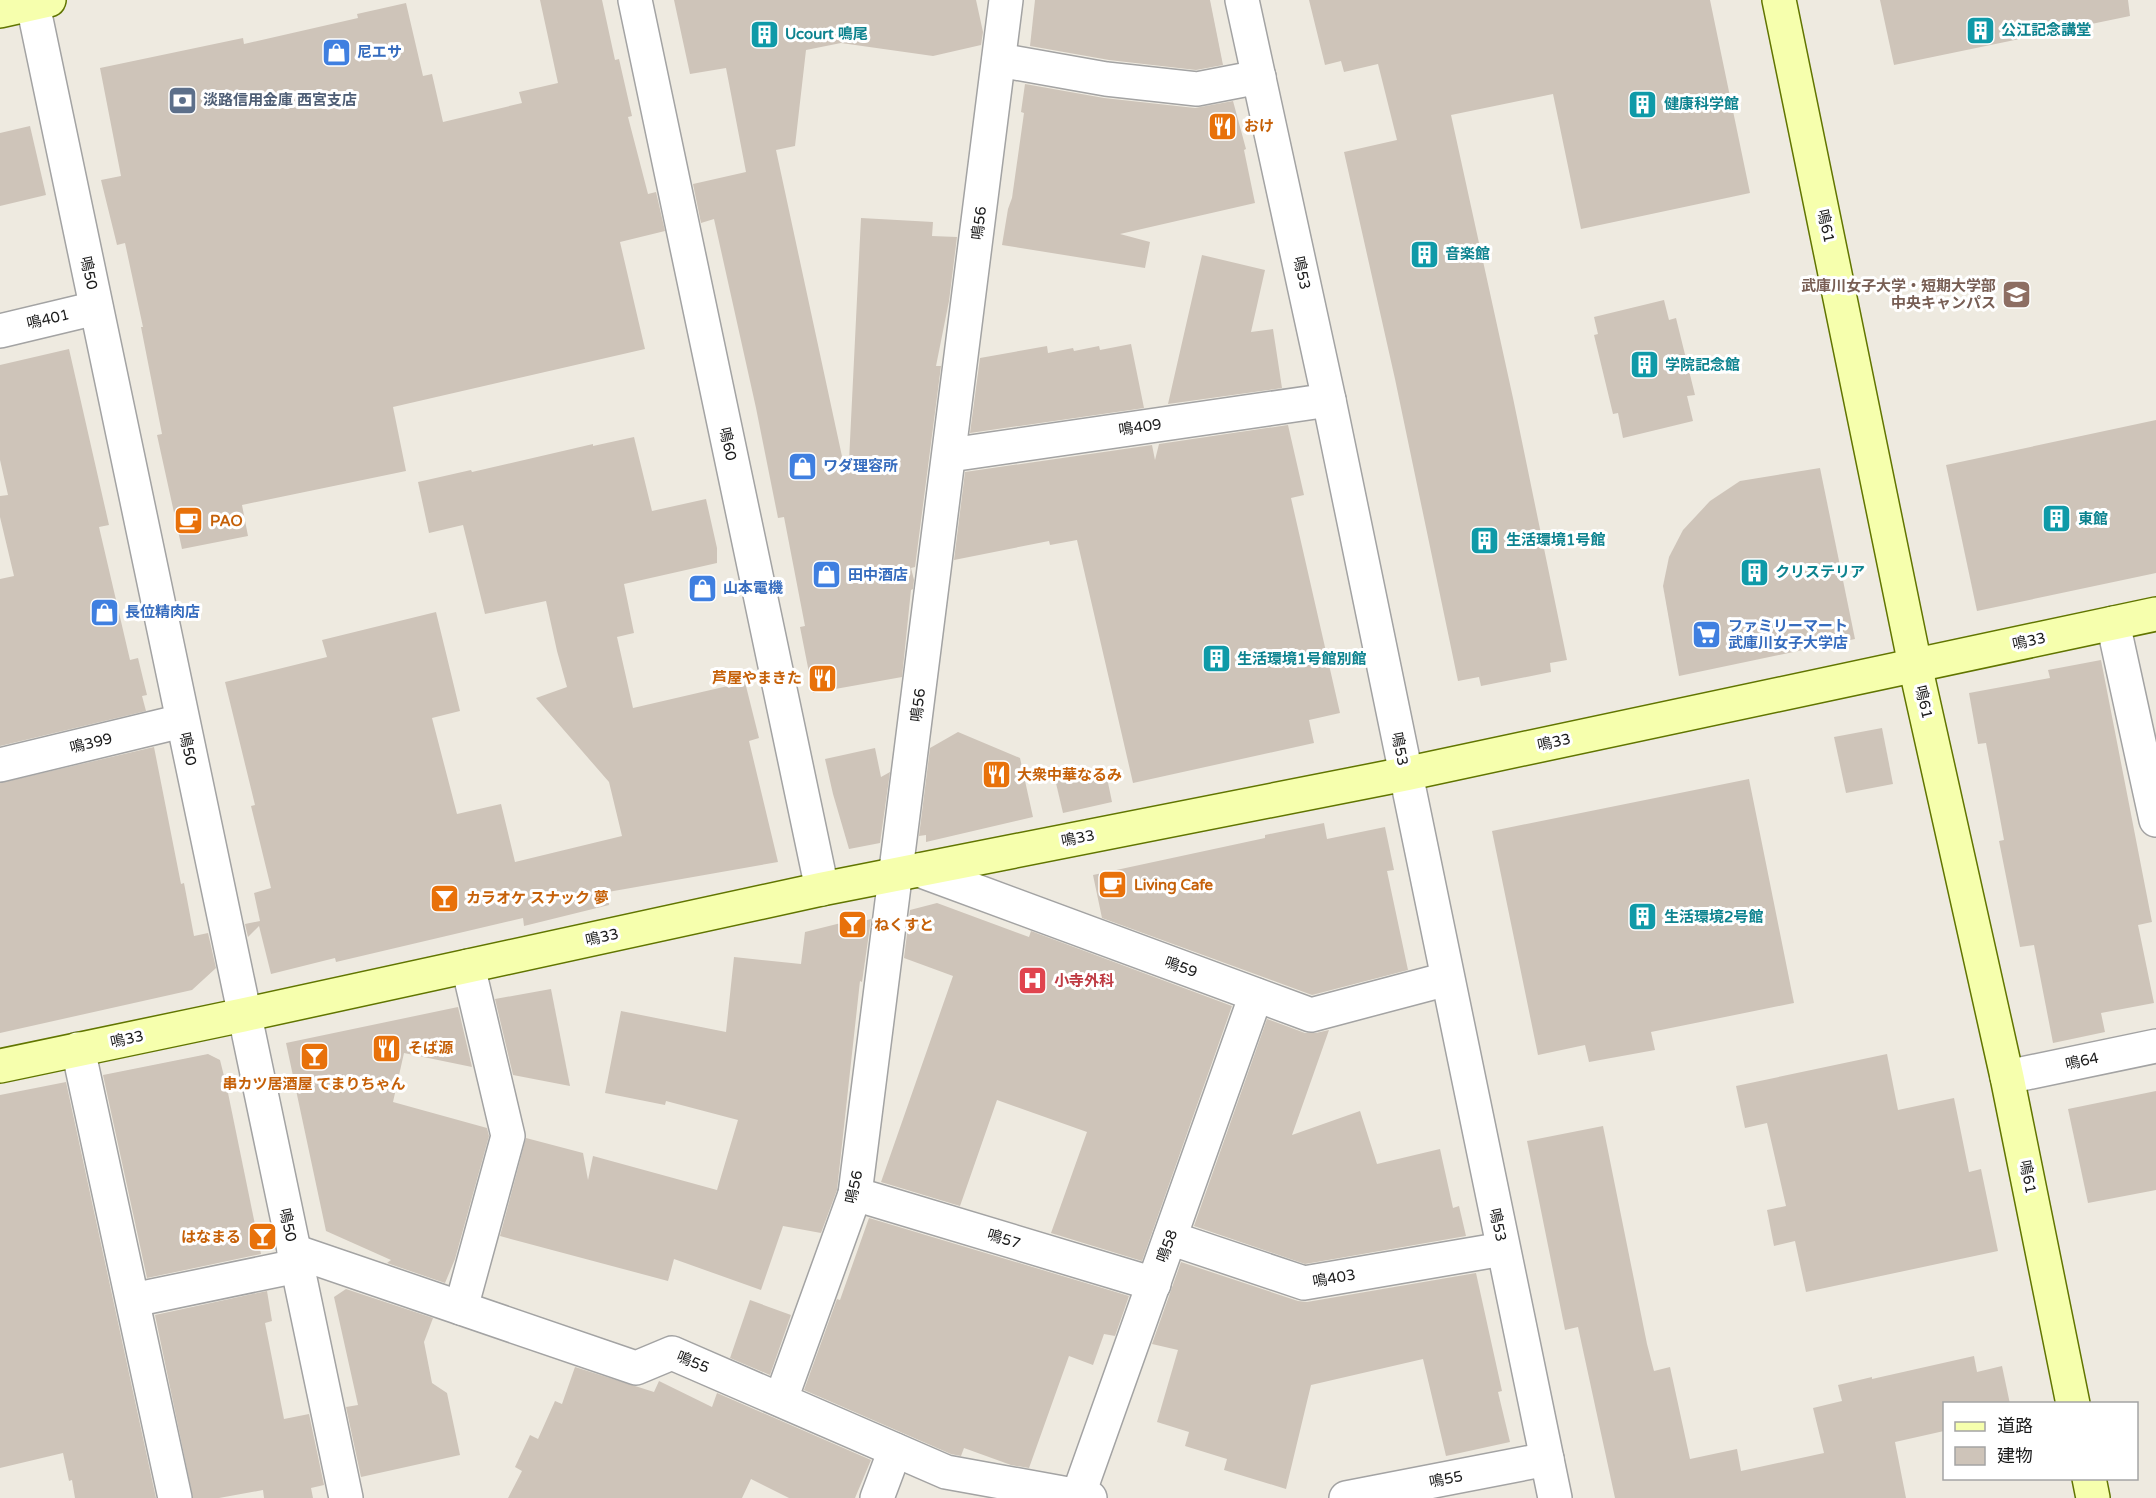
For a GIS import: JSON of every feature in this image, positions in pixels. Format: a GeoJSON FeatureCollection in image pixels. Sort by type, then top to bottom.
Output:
{"type":"FeatureCollection","features":[{"type":"Feature","properties":{"kind":"street","name":"鳴60"},"geometry":{"type":"LineString","coordinates":[[635,0],[822,889]]}},
{"type":"Feature","properties":{"kind":"street","name":"鳴56"},"geometry":{"type":"LineString","coordinates":[[781,1399],[855,1194],[908,872],[950,455],[1006,0]]}},
{"type":"Feature","properties":{"kind":"street","name":"鳴53"},"geometry":{"type":"LineString","coordinates":[[1242,0],[1329,399],[1555,1498]]}},
{"type":"Feature","properties":{"kind":"street","name":"鳴61"},"geometry":{"type":"LineString","coordinates":[[1779,0],[1915,665],[2007,1077],[2073,1402]]}},
{"type":"Feature","properties":{"kind":"street"},"geometry":{"type":"LineString","coordinates":[[0,10],[38,1]]}},
{"type":"Feature","properties":{"kind":"street","name":"鳴50"},"geometry":{"type":"LineString","coordinates":[[38,1],[96,308],[346,1498]]}},
{"type":"Feature","properties":{"kind":"street"},"geometry":{"type":"LineString","coordinates":[[999,60],[1106,79],[1197,89],[1259,77]]}},
{"type":"Feature","properties":{"kind":"street","name":"鳴401"},"geometry":{"type":"LineString","coordinates":[[0,330],[96,308]]}},
{"type":"Feature","properties":{"kind":"street","name":"鳴409"},"geometry":{"type":"LineString","coordinates":[[950,455],[1329,399]]}},
{"type":"Feature","properties":{"kind":"street","name":"鳴33"},"geometry":{"type":"LineString","coordinates":[[0,1066],[822,889],[1405,774],[2156,614]]}},
{"type":"Feature","properties":{"kind":"street"},"geometry":{"type":"LineString","coordinates":[[2113,623],[2156,820]]}},
{"type":"Feature","properties":{"kind":"street","name":"鳴399"},"geometry":{"type":"LineString","coordinates":[[0,765],[182,721]]}},
{"type":"Feature","properties":{"kind":"street","name":"鳴59"},"geometry":{"type":"LineString","coordinates":[[908,872],[1311,1015],[1447,979]]}},
{"type":"Feature","properties":{"kind":"street"},"geometry":{"type":"LineString","coordinates":[[460,1308],[508,1136],[468,966]]}},
{"type":"Feature","properties":{"kind":"street","name":"鳴58"},"geometry":{"type":"LineString","coordinates":[[1084,1497],[1154,1284],[1256,996]]}},
{"type":"Feature","properties":{"kind":"street","name":"鳴64"},"geometry":{"type":"LineString","coordinates":[[2007,1077],[2156,1046]]}},
{"type":"Feature","properties":{"kind":"street"},"geometry":{"type":"LineString","coordinates":[[78,1049],[175,1498]]}},
{"type":"Feature","properties":{"kind":"street","name":"鳴57"},"geometry":{"type":"LineString","coordinates":[[855,1194],[1154,1284]]}},
{"type":"Feature","properties":{"kind":"street","name":"鳴403"},"geometry":{"type":"LineString","coordinates":[[1170,1238],[1304,1283],[1503,1249]]}},
{"type":"Feature","properties":{"kind":"street"},"geometry":{"type":"LineString","coordinates":[[133,1300],[296,1259]]}},
{"type":"Feature","properties":{"kind":"street","name":"鳴55"},"geometry":{"type":"LineString","coordinates":[[296,1259],[460,1308],[636,1368],[672,1353],[946,1472],[1084,1497]]}},
{"type":"Feature","properties":{"kind":"street"},"geometry":{"type":"LineString","coordinates":[[877,1498],[895,1450]]}},
{"type":"Feature","properties":{"kind":"street","name":"鳴55"},"geometry":{"type":"LineString","coordinates":[[1346,1498],[1547,1459]]}},
{"type":"Feature","properties":{"kind":"street"},"geometry":{"type":"LineString","coordinates":[[2089,1480],[2093,1498]]}},
{"type":"Feature","properties":{"kind":"building"},"geometry":{"type":"Polygon","coordinates":[[[540,0],[602,0],[615,60],[619,59],[632,116],[628,117],[648,194],[656,192],[665,231],[620,242],[645,349],[393,407],[406,471],[242,505],[248,536],[182,549],[157,435],[162,434],[125,243],[117,245],[101,180],[121,176],[100,68],[243,38],[244,44],[358,18],[357,14],[406,3],[423,76],[432,74],[443,122],[522,103],[519,92],[558,83],[540,0]]]}},
{"type":"Feature","properties":{"kind":"building"},"geometry":{"type":"Polygon","coordinates":[[[674,0],[976,0],[983,32],[981,45],[933,56],[841,43],[806,50],[795,146],[776,150],[843,461],[849,461],[861,218],[933,222],[932,236],[957,237],[949,301],[936,366],[941,366],[915,567],[911,568],[914,580],[902,677],[813,693],[800,627],[805,626],[784,517],[778,518],[714,219],[701,223],[693,184],[746,172],[726,68],[690,74],[674,0]]]}},
{"type":"Feature","properties":{"kind":"building"},"geometry":{"type":"Polygon","coordinates":[[[1035,0],[1210,0],[1223,65],[1196,70],[1109,60],[1030,46],[1035,0]]]}},
{"type":"Feature","properties":{"kind":"building"},"geometry":{"type":"Polygon","coordinates":[[[1309,0],[1710,0],[1750,193],[1581,229],[1553,94],[1451,115],[1567,660],[1550,663],[1551,672],[1481,686],[1479,677],[1458,681],[1395,379],[1344,152],[1397,140],[1378,64],[1344,72],[1341,61],[1325,65],[1309,0]]]}},
{"type":"Feature","properties":{"kind":"building","name":"公江記念講堂"},"geometry":{"type":"Polygon","coordinates":[[[1880,0],[2128,0],[2130,16],[1894,65],[1880,0]]]}},
{"type":"Feature","properties":{"kind":"building"},"geometry":{"type":"Polygon","coordinates":[[[1025,84],[1104,98],[1195,108],[1233,101],[1246,149],[1244,150],[1255,203],[1120,234],[1150,242],[1145,268],[1002,245],[1012,198],[1024,113],[1021,112],[1025,84]]]}},
{"type":"Feature","properties":{"kind":"building"},"geometry":{"type":"Polygon","coordinates":[[[30,126],[46,195],[0,206],[0,133],[30,126]]]}},
{"type":"Feature","properties":{"kind":"building"},"geometry":{"type":"Polygon","coordinates":[[[1202,255],[1265,270],[1251,332],[1273,329],[1282,388],[1168,404],[1202,255]]]}},
{"type":"Feature","properties":{"kind":"building","name":"学院記念館"},"geometry":{"type":"Polygon","coordinates":[[[1664,300],[1669,320],[1676,318],[1695,395],[1687,396],[1693,421],[1623,438],[1618,413],[1613,414],[1594,335],[1598,334],[1594,317],[1664,300]]]}},
{"type":"Feature","properties":{"kind":"building"},"geometry":{"type":"Polygon","coordinates":[[[1131,344],[1144,408],[970,433],[980,358],[1047,346],[1048,353],[1099,346],[1100,350],[1131,344]]]}},
{"type":"Feature","properties":{"kind":"building"},"geometry":{"type":"Polygon","coordinates":[[[69,349],[109,525],[99,527],[130,660],[138,658],[147,695],[142,696],[146,711],[0,746],[0,579],[14,576],[0,517],[0,496],[8,495],[0,460],[0,365],[69,349]]]}},
{"type":"Feature","properties":{"kind":"building","name":"東館"},"geometry":{"type":"Polygon","coordinates":[[[2156,420],[2156,573],[1977,611],[1946,465],[2156,420]]]}},
{"type":"Feature","properties":{"kind":"building"},"geometry":{"type":"Polygon","coordinates":[[[1288,425],[1304,495],[1291,498],[1340,713],[1309,720],[1314,743],[1133,783],[1077,540],[1050,545],[1049,541],[954,560],[965,472],[1152,445],[1155,460],[1159,444],[1288,425]]]}},
{"type":"Feature","properties":{"kind":"building"},"geometry":{"type":"Polygon","coordinates":[[[634,437],[652,511],[706,499],[717,548],[717,563],[624,584],[634,633],[617,637],[633,708],[745,682],[759,738],[749,741],[778,862],[608,892],[609,905],[524,926],[523,918],[336,962],[335,958],[271,974],[259,926],[248,937],[245,924],[260,921],[254,893],[271,888],[251,806],[255,805],[225,682],[327,657],[322,640],[436,612],[460,711],[432,718],[457,814],[501,804],[515,862],[622,836],[609,782],[536,698],[567,687],[546,601],[485,614],[463,525],[429,533],[418,482],[634,437]]]}},
{"type":"Feature","properties":{"kind":"building","name":"クリステリア"},"geometry":{"type":"Polygon","coordinates":[[[1820,468],[1855,639],[1679,676],[1663,586],[1669,557],[1683,530],[1710,501],[1740,481],[1820,468]]]}},
{"type":"Feature","properties":{"kind":"building"},"geometry":{"type":"Polygon","coordinates":[[[2101,660],[2152,922],[2138,925],[2154,1003],[2101,1013],[2105,1032],[2053,1043],[2034,945],[2020,947],[1999,841],[2004,840],[1986,743],[1978,744],[1969,693],[2050,678],[2048,670],[2101,660]]]}},
{"type":"Feature","properties":{"kind":"building"},"geometry":{"type":"Polygon","coordinates":[[[1882,728],[1893,784],[1846,793],[1834,737],[1882,728]]]}},
{"type":"Feature","properties":{"kind":"building"},"geometry":{"type":"Polygon","coordinates":[[[958,732],[1020,758],[1033,817],[926,842],[926,835],[919,836],[930,748],[958,732]]]}},
{"type":"Feature","properties":{"kind":"building"},"geometry":{"type":"Polygon","coordinates":[[[154,747],[181,884],[184,883],[194,936],[208,933],[216,968],[192,990],[0,1033],[0,783],[154,747]]]}},
{"type":"Feature","properties":{"kind":"building"},"geometry":{"type":"Polygon","coordinates":[[[875,748],[881,777],[890,772],[880,843],[849,849],[825,759],[875,748]]]}},
{"type":"Feature","properties":{"kind":"building"},"geometry":{"type":"Polygon","coordinates":[[[1105,768],[1112,802],[1063,813],[1055,779],[1105,768]]]}},
{"type":"Feature","properties":{"kind":"building","name":"生活環境2号館"},"geometry":{"type":"Polygon","coordinates":[[[1749,779],[1794,1003],[1651,1032],[1655,1050],[1589,1062],[1585,1045],[1538,1055],[1492,831],[1749,779]]]}},
{"type":"Feature","properties":{"kind":"building"},"geometry":{"type":"Polygon","coordinates":[[[1324,823],[1327,839],[1385,827],[1394,870],[1387,871],[1408,970],[1312,995],[1102,918],[1093,875],[1324,823]]]}},
{"type":"Feature","properties":{"kind":"building"},"geometry":{"type":"Polygon","coordinates":[[[937,903],[1029,937],[1031,931],[1232,1006],[1142,1261],[1051,1233],[1087,1132],[997,1100],[960,1206],[881,1182],[953,976],[904,958],[910,910],[937,903]]]}},
{"type":"Feature","properties":{"kind":"building"},"geometry":{"type":"Polygon","coordinates":[[[871,919],[862,982],[860,981],[837,1190],[821,1233],[783,1226],[761,1290],[674,1259],[668,1281],[500,1236],[526,1138],[583,1153],[588,1180],[593,1156],[717,1190],[738,1120],[666,1101],[665,1105],[605,1093],[621,1011],[726,1032],[734,957],[801,964],[805,932],[849,921],[849,925],[871,919]]]}},
{"type":"Feature","properties":{"kind":"building"},"geometry":{"type":"Polygon","coordinates":[[[551,989],[570,1086],[513,1075],[495,999],[551,989]]]}},
{"type":"Feature","properties":{"kind":"building"},"geometry":{"type":"Polygon","coordinates":[[[458,1007],[472,1067],[404,1053],[393,1102],[487,1128],[489,1136],[455,1259],[445,1283],[387,1263],[391,1260],[326,1231],[286,1043],[458,1007]]]}},
{"type":"Feature","properties":{"kind":"building"},"geometry":{"type":"Polygon","coordinates":[[[1267,1019],[1305,1033],[1329,1030],[1292,1135],[1360,1111],[1377,1164],[1440,1149],[1453,1208],[1459,1206],[1466,1236],[1305,1264],[1194,1226],[1267,1019]]]}},
{"type":"Feature","properties":{"kind":"building"},"geometry":{"type":"Polygon","coordinates":[[[208,1054],[220,1060],[261,1254],[147,1278],[103,1075],[208,1054]]]}},
{"type":"Feature","properties":{"kind":"building"},"geometry":{"type":"Polygon","coordinates":[[[1887,1054],[1898,1110],[1954,1098],[1969,1172],[1981,1169],[1998,1251],[1806,1292],[1795,1241],[1774,1246],[1767,1210],[1786,1206],[1767,1123],[1745,1128],[1736,1086],[1887,1054]]]}},
{"type":"Feature","properties":{"kind":"building"},"geometry":{"type":"Polygon","coordinates":[[[66,1082],[156,1498],[75,1498],[63,1453],[0,1468],[0,1095],[66,1082]]]}},
{"type":"Feature","properties":{"kind":"building"},"geometry":{"type":"Polygon","coordinates":[[[2156,1091],[2156,1190],[2088,1203],[2068,1109],[2156,1091]]]}},
{"type":"Feature","properties":{"kind":"building"},"geometry":{"type":"Polygon","coordinates":[[[1603,1126],[1654,1371],[1670,1367],[1690,1459],[1737,1449],[1741,1471],[1824,1453],[1813,1408],[1842,1401],[1838,1385],[1974,1356],[1977,1372],[2002,1366],[2010,1402],[1943,1402],[1943,1431],[1895,1442],[1906,1498],[1615,1498],[1578,1327],[1565,1330],[1527,1141],[1603,1126]]]}},
{"type":"Feature","properties":{"kind":"building"},"geometry":{"type":"Polygon","coordinates":[[[869,1218],[1129,1296],[1115,1336],[1104,1334],[1093,1365],[1069,1356],[1029,1468],[1011,1465],[964,1448],[961,1456],[951,1454],[804,1390],[837,1299],[840,1300],[869,1218]]]}},
{"type":"Feature","properties":{"kind":"building"},"geometry":{"type":"Polygon","coordinates":[[[1181,1262],[1307,1302],[1476,1273],[1502,1391],[1498,1392],[1510,1442],[1446,1456],[1423,1359],[1311,1385],[1286,1489],[1224,1470],[1227,1459],[1185,1446],[1189,1432],[1157,1422],[1178,1350],[1152,1344],[1181,1262]]]}},
{"type":"Feature","properties":{"kind":"building"},"geometry":{"type":"Polygon","coordinates":[[[346,1289],[433,1318],[424,1342],[432,1383],[447,1393],[460,1455],[361,1477],[346,1407],[358,1405],[334,1297],[346,1289]]]}},
{"type":"Feature","properties":{"kind":"building"},"geometry":{"type":"Polygon","coordinates":[[[267,1291],[272,1321],[265,1323],[284,1419],[309,1414],[324,1485],[311,1488],[313,1498],[264,1498],[263,1490],[219,1498],[193,1498],[155,1315],[267,1291]]]}},
{"type":"Feature","properties":{"kind":"building"},"geometry":{"type":"Polygon","coordinates":[[[750,1300],[791,1315],[770,1375],[730,1358],[750,1300]]]}},
{"type":"Feature","properties":{"kind":"building"},"geometry":{"type":"Polygon","coordinates":[[[575,1367],[654,1392],[659,1381],[712,1407],[717,1393],[871,1460],[855,1498],[789,1498],[751,1479],[742,1498],[508,1498],[522,1471],[515,1467],[530,1435],[538,1439],[555,1401],[562,1404],[575,1367]]]}},
{"type":"Feature","properties":{"kind":"place","name":"公江記念講堂"},"geometry":{"type":"Point","coordinates":[1980,30]}},
{"type":"Feature","properties":{"kind":"place","name":"Ucourt 鳴尾"},"geometry":{"type":"Point","coordinates":[764,34]}},
{"type":"Feature","properties":{"kind":"place","name":"尼エサ"},"geometry":{"type":"Point","coordinates":[336,52]}},
{"type":"Feature","properties":{"kind":"place","name":"淡路信用金庫 西宮支店"},"geometry":{"type":"Point","coordinates":[182,100]}},
{"type":"Feature","properties":{"kind":"place","name":"健康科学館"},"geometry":{"type":"Point","coordinates":[1643,104]}},
{"type":"Feature","properties":{"kind":"place","name":"おけ"},"geometry":{"type":"Point","coordinates":[1223,126]}},
{"type":"Feature","properties":{"kind":"place","name":"音楽館"},"geometry":{"type":"Point","coordinates":[1424,254]}},
{"type":"Feature","properties":{"kind":"place","name":"武庫川女子大学・短期大学部 中央キャンパス"},"geometry":{"type":"Point","coordinates":[2017,295]}},
{"type":"Feature","properties":{"kind":"place","name":"学院記念館"},"geometry":{"type":"Point","coordinates":[1644,365]}},
{"type":"Feature","properties":{"kind":"place","name":"ワダ理容所"},"geometry":{"type":"Point","coordinates":[802,466]}},
{"type":"Feature","properties":{"kind":"place","name":"東館"},"geometry":{"type":"Point","coordinates":[2057,519]}},
{"type":"Feature","properties":{"kind":"place","name":"PAO"},"geometry":{"type":"Point","coordinates":[189,521]}},
{"type":"Feature","properties":{"kind":"place","name":"生活環境1号館"},"geometry":{"type":"Point","coordinates":[1485,540]}},
{"type":"Feature","properties":{"kind":"place","name":"クリステリア"},"geometry":{"type":"Point","coordinates":[1754,572]}},
{"type":"Feature","properties":{"kind":"place","name":"田中酒店"},"geometry":{"type":"Point","coordinates":[827,575]}},
{"type":"Feature","properties":{"kind":"place","name":"山本電機"},"geometry":{"type":"Point","coordinates":[702,588]}},
{"type":"Feature","properties":{"kind":"place","name":"長位精肉店"},"geometry":{"type":"Point","coordinates":[104,612]}},
{"type":"Feature","properties":{"kind":"place","name":"ファミリーマート 武庫川女子大学店"},"geometry":{"type":"Point","coordinates":[1707,635]}},
{"type":"Feature","properties":{"kind":"place","name":"生活環境1号館別館"},"geometry":{"type":"Point","coordinates":[1216,659]}},
{"type":"Feature","properties":{"kind":"place","name":"芦屋やまきた"},"geometry":{"type":"Point","coordinates":[823,678]}},
{"type":"Feature","properties":{"kind":"place","name":"大衆中華なるみ"},"geometry":{"type":"Point","coordinates":[996,775]}},
{"type":"Feature","properties":{"kind":"place","name":"Living Cafe"},"geometry":{"type":"Point","coordinates":[1113,885]}},
{"type":"Feature","properties":{"kind":"place","name":"カラオケ スナック 夢"},"geometry":{"type":"Point","coordinates":[445,898]}},
{"type":"Feature","properties":{"kind":"place","name":"生活環境2号館"},"geometry":{"type":"Point","coordinates":[1643,917]}},
{"type":"Feature","properties":{"kind":"place","name":"ねくすと"},"geometry":{"type":"Point","coordinates":[853,925]}},
{"type":"Feature","properties":{"kind":"place","name":"小寺外科"},"geometry":{"type":"Point","coordinates":[1033,981]}},
{"type":"Feature","properties":{"kind":"place","name":"そば源"},"geometry":{"type":"Point","coordinates":[387,1048]}},
{"type":"Feature","properties":{"kind":"place","name":"串カツ居酒屋 てまりちゃん"},"geometry":{"type":"Point","coordinates":[314,1057]}},
{"type":"Feature","properties":{"kind":"place","name":"はなまる"},"geometry":{"type":"Point","coordinates":[262,1237]}}]}
